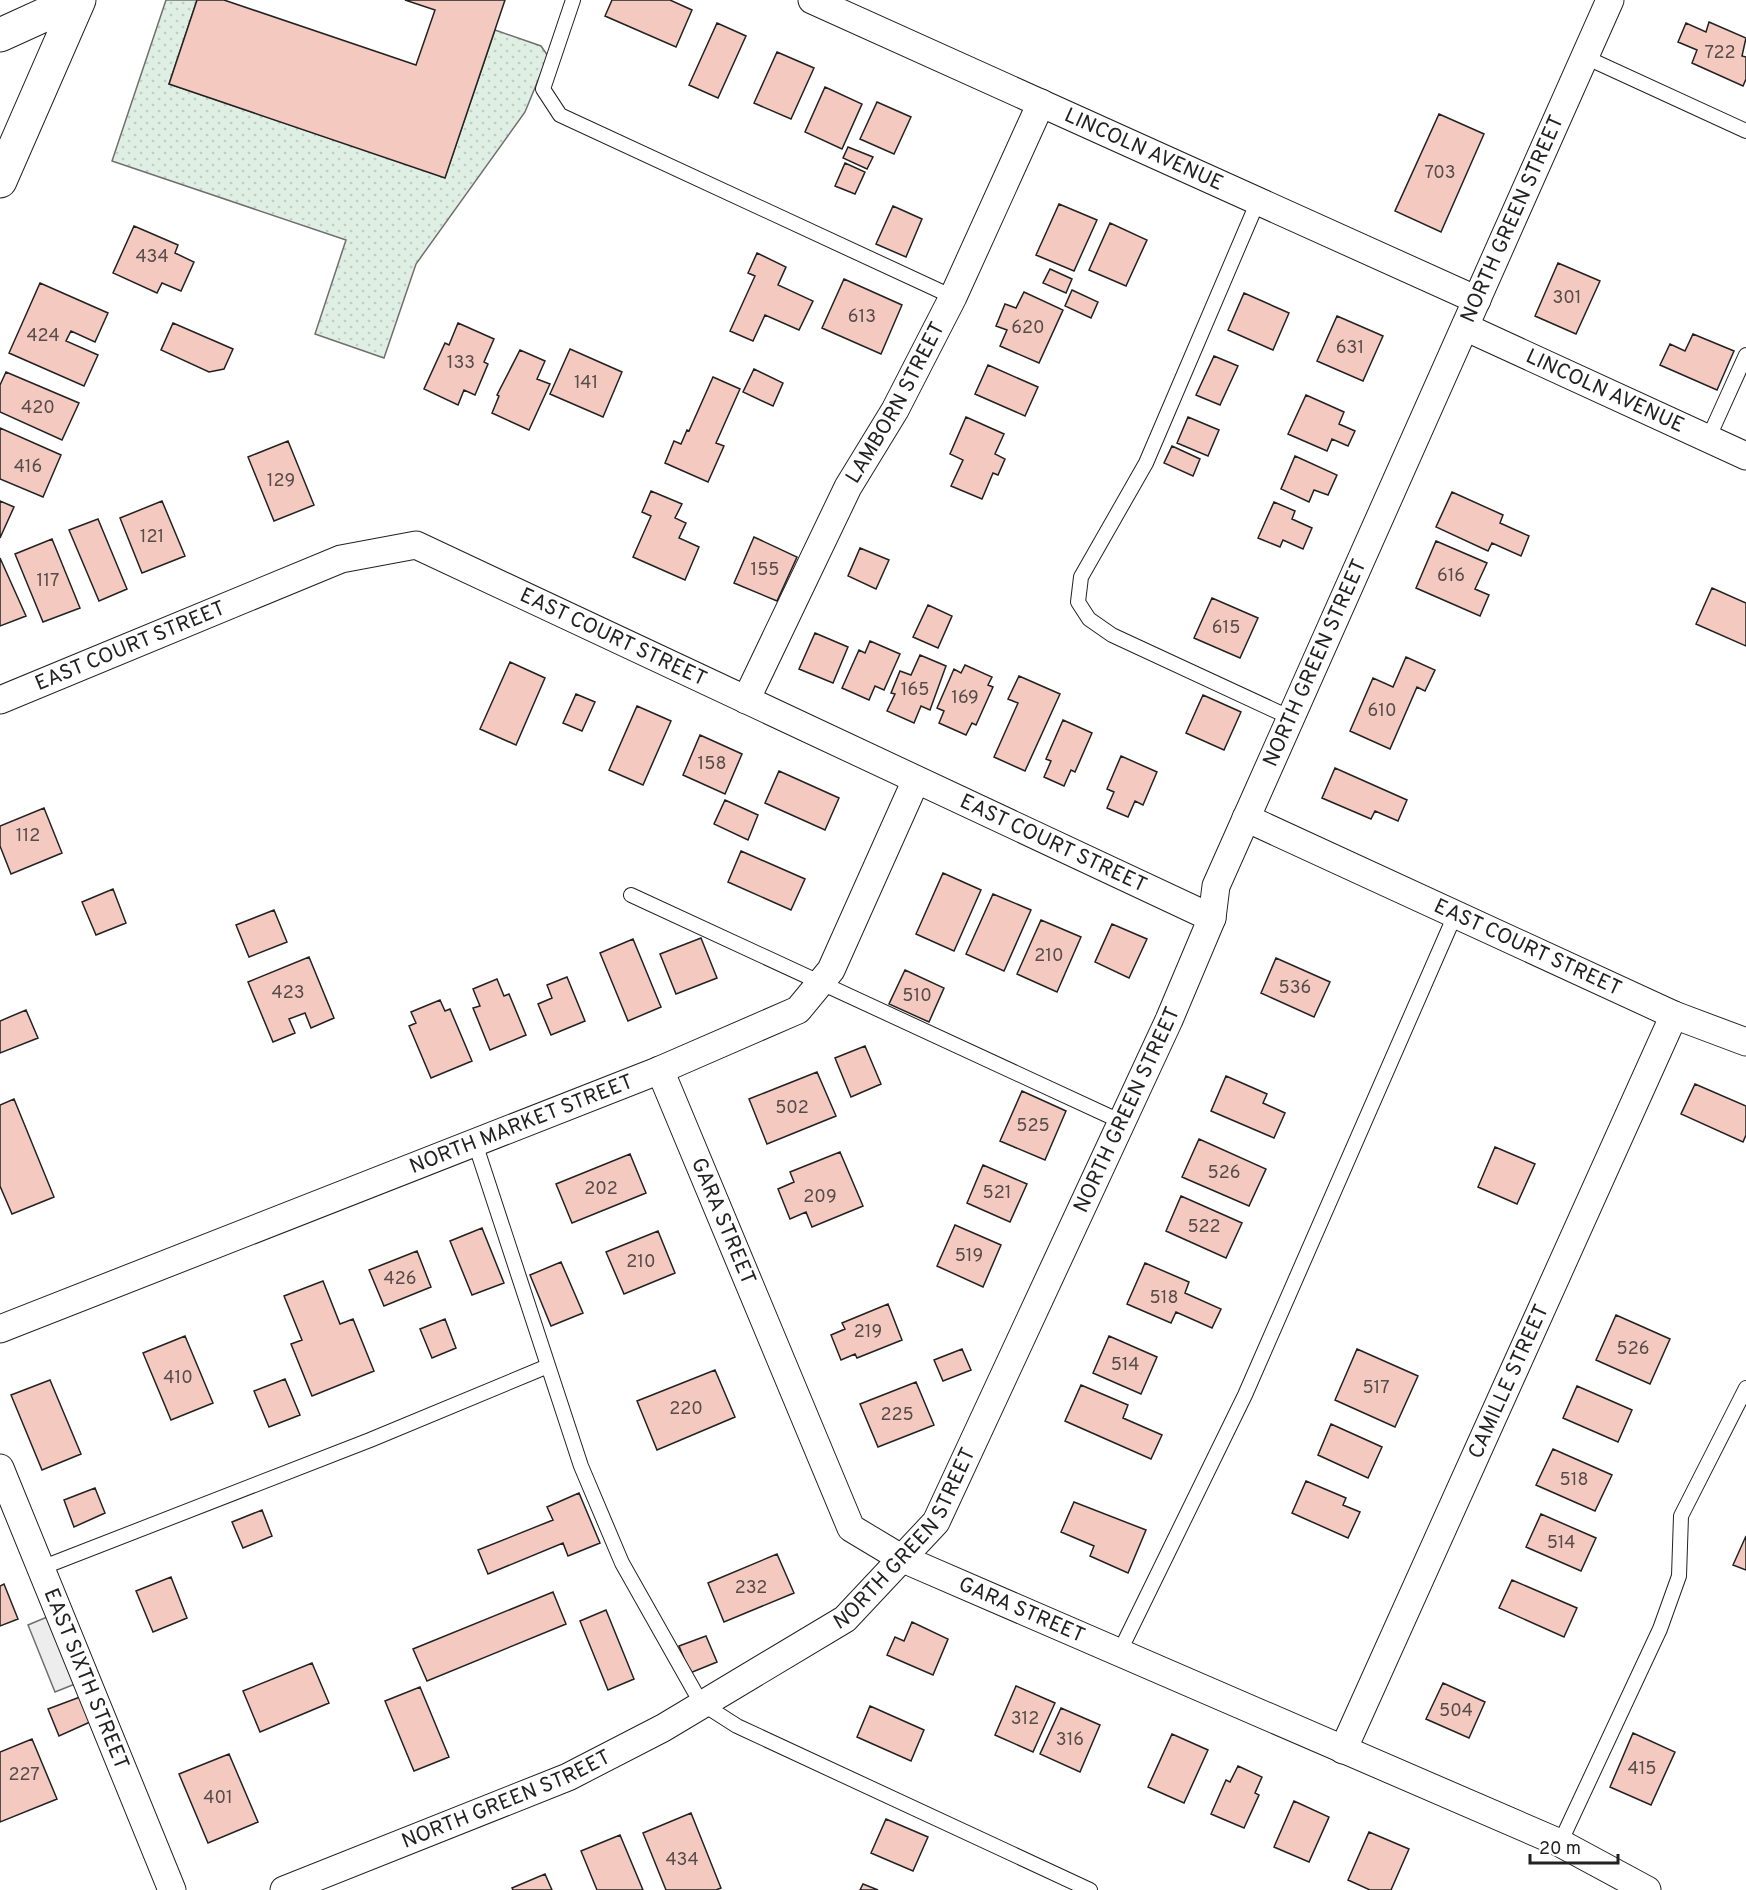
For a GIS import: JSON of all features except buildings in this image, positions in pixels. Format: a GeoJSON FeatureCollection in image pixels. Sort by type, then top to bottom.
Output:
{"type":"FeatureCollection","features":[{"type":"Feature","properties":{"kind":"main road"},"geometry":{"type":"LineString","coordinates":[[0,35],[78,0]]}},
{"type":"Feature","properties":{"kind":"main road"},"geometry":{"type":"LineString","coordinates":[[0,181],[78,0]]}},
{"type":"Feature","properties":{"kind":"street","name":"LINCOLN AVENUE"},"geometry":{"type":"LineString","coordinates":[[812,0],[1477,300]]}},
{"type":"Feature","properties":{"kind":"street","name":"NORTH GREEN STREET"},"geometry":{"type":"LineString","coordinates":[[284,1890],[568,1777],[663,1728],[701,1703],[779,1660],[844,1618],[936,1521],[1122,1122],[1212,918],[1216,886],[1610,0]]}},
{"type":"Feature","properties":{"kind":"street","name":"LAMBORN STREET"},"geometry":{"type":"LineString","coordinates":[[746,700],[848,487],[896,410],[953,297],[1041,104]]}},
{"type":"Feature","properties":{"kind":"street","name":"LINCOLN AVENUE"},"geometry":{"type":"LineString","coordinates":[[1465,327],[1746,456]]}},
{"type":"Feature","properties":{"kind":"street","name":"EAST COURT STREET"},"geometry":{"type":"LineString","coordinates":[[0,700],[341,559],[416,545],[1212,918]]}},
{"type":"Feature","properties":{"kind":"street","name":"NORTH MARKET STREET"},"geometry":{"type":"LineString","coordinates":[[0,1329],[660,1070],[798,1010],[822,984],[831,970],[916,780]]}},
{"type":"Feature","properties":{"kind":"street","name":"EAST COURT STREET"},"geometry":{"type":"LineString","coordinates":[[1246,818],[1674,1016],[1746,1042]]}},
{"type":"Feature","properties":{"kind":"street","name":"CAMILLE STREET"},"geometry":{"type":"LineString","coordinates":[[1343,1750],[1674,1016]]}},
{"type":"Feature","properties":{"kind":"street","name":"GARA STREET"},"geometry":{"type":"LineString","coordinates":[[660,1070],[851,1528],[901,1558],[1560,1843],[1637,1882],[1647,1890]]}},
{"type":"Feature","properties":{"kind":"street","name":"EAST SIXTH STREET"},"geometry":{"type":"LineString","coordinates":[[0,1468],[172,1890]]}},
{"type":"Feature","properties":{"kind":"lane"},"geometry":{"type":"LineString","coordinates":[[573,0],[543,89],[560,115],[953,297]]}},
{"type":"Feature","properties":{"kind":"lane"},"geometry":{"type":"LineString","coordinates":[[1585,57],[1746,131]]}},
{"type":"Feature","properties":{"kind":"lane"},"geometry":{"type":"LineString","coordinates":[[1258,201],[1146,463],[1081,577],[1078,602],[1089,619],[1112,635],[1291,718]]}},
{"type":"Feature","properties":{"kind":"lane"},"geometry":{"type":"LineString","coordinates":[[1708,439],[1746,355]]}},
{"type":"Feature","properties":{"kind":"lane"},"geometry":{"type":"LineString","coordinates":[[631,895],[1122,1122]]}},
{"type":"Feature","properties":{"kind":"lane"},"geometry":{"type":"LineString","coordinates":[[1119,1653],[1245,1395],[1455,915]]}},
{"type":"Feature","properties":{"kind":"lane"},"geometry":{"type":"LineString","coordinates":[[476,1143],[581,1466],[622,1563],[701,1703],[737,1726],[1086,1889]]}},
{"type":"Feature","properties":{"kind":"lane"},"geometry":{"type":"LineString","coordinates":[[41,1568],[370,1440],[548,1366]]}},
{"type":"Feature","properties":{"kind":"lane"},"geometry":{"type":"LineString","coordinates":[[1560,1843],[1660,1629],[1679,1576],[1681,1516],[1746,1388]]}},
{"type":"Feature","properties":{"kind":"green space"},"geometry":{"type":"Polygon","coordinates":[[[166,0],[197,0],[169,84],[445,177],[495,30],[541,46],[548,56],[525,112],[416,264],[384,358],[315,334],[346,240],[112,161],[166,0]]]}},
{"type":"Feature","properties":{"kind":"shaded area"},"geometry":{"type":"Polygon","coordinates":[[[47,1617],[75,1684],[55,1692],[28,1625],[47,1617]]]}}]}
